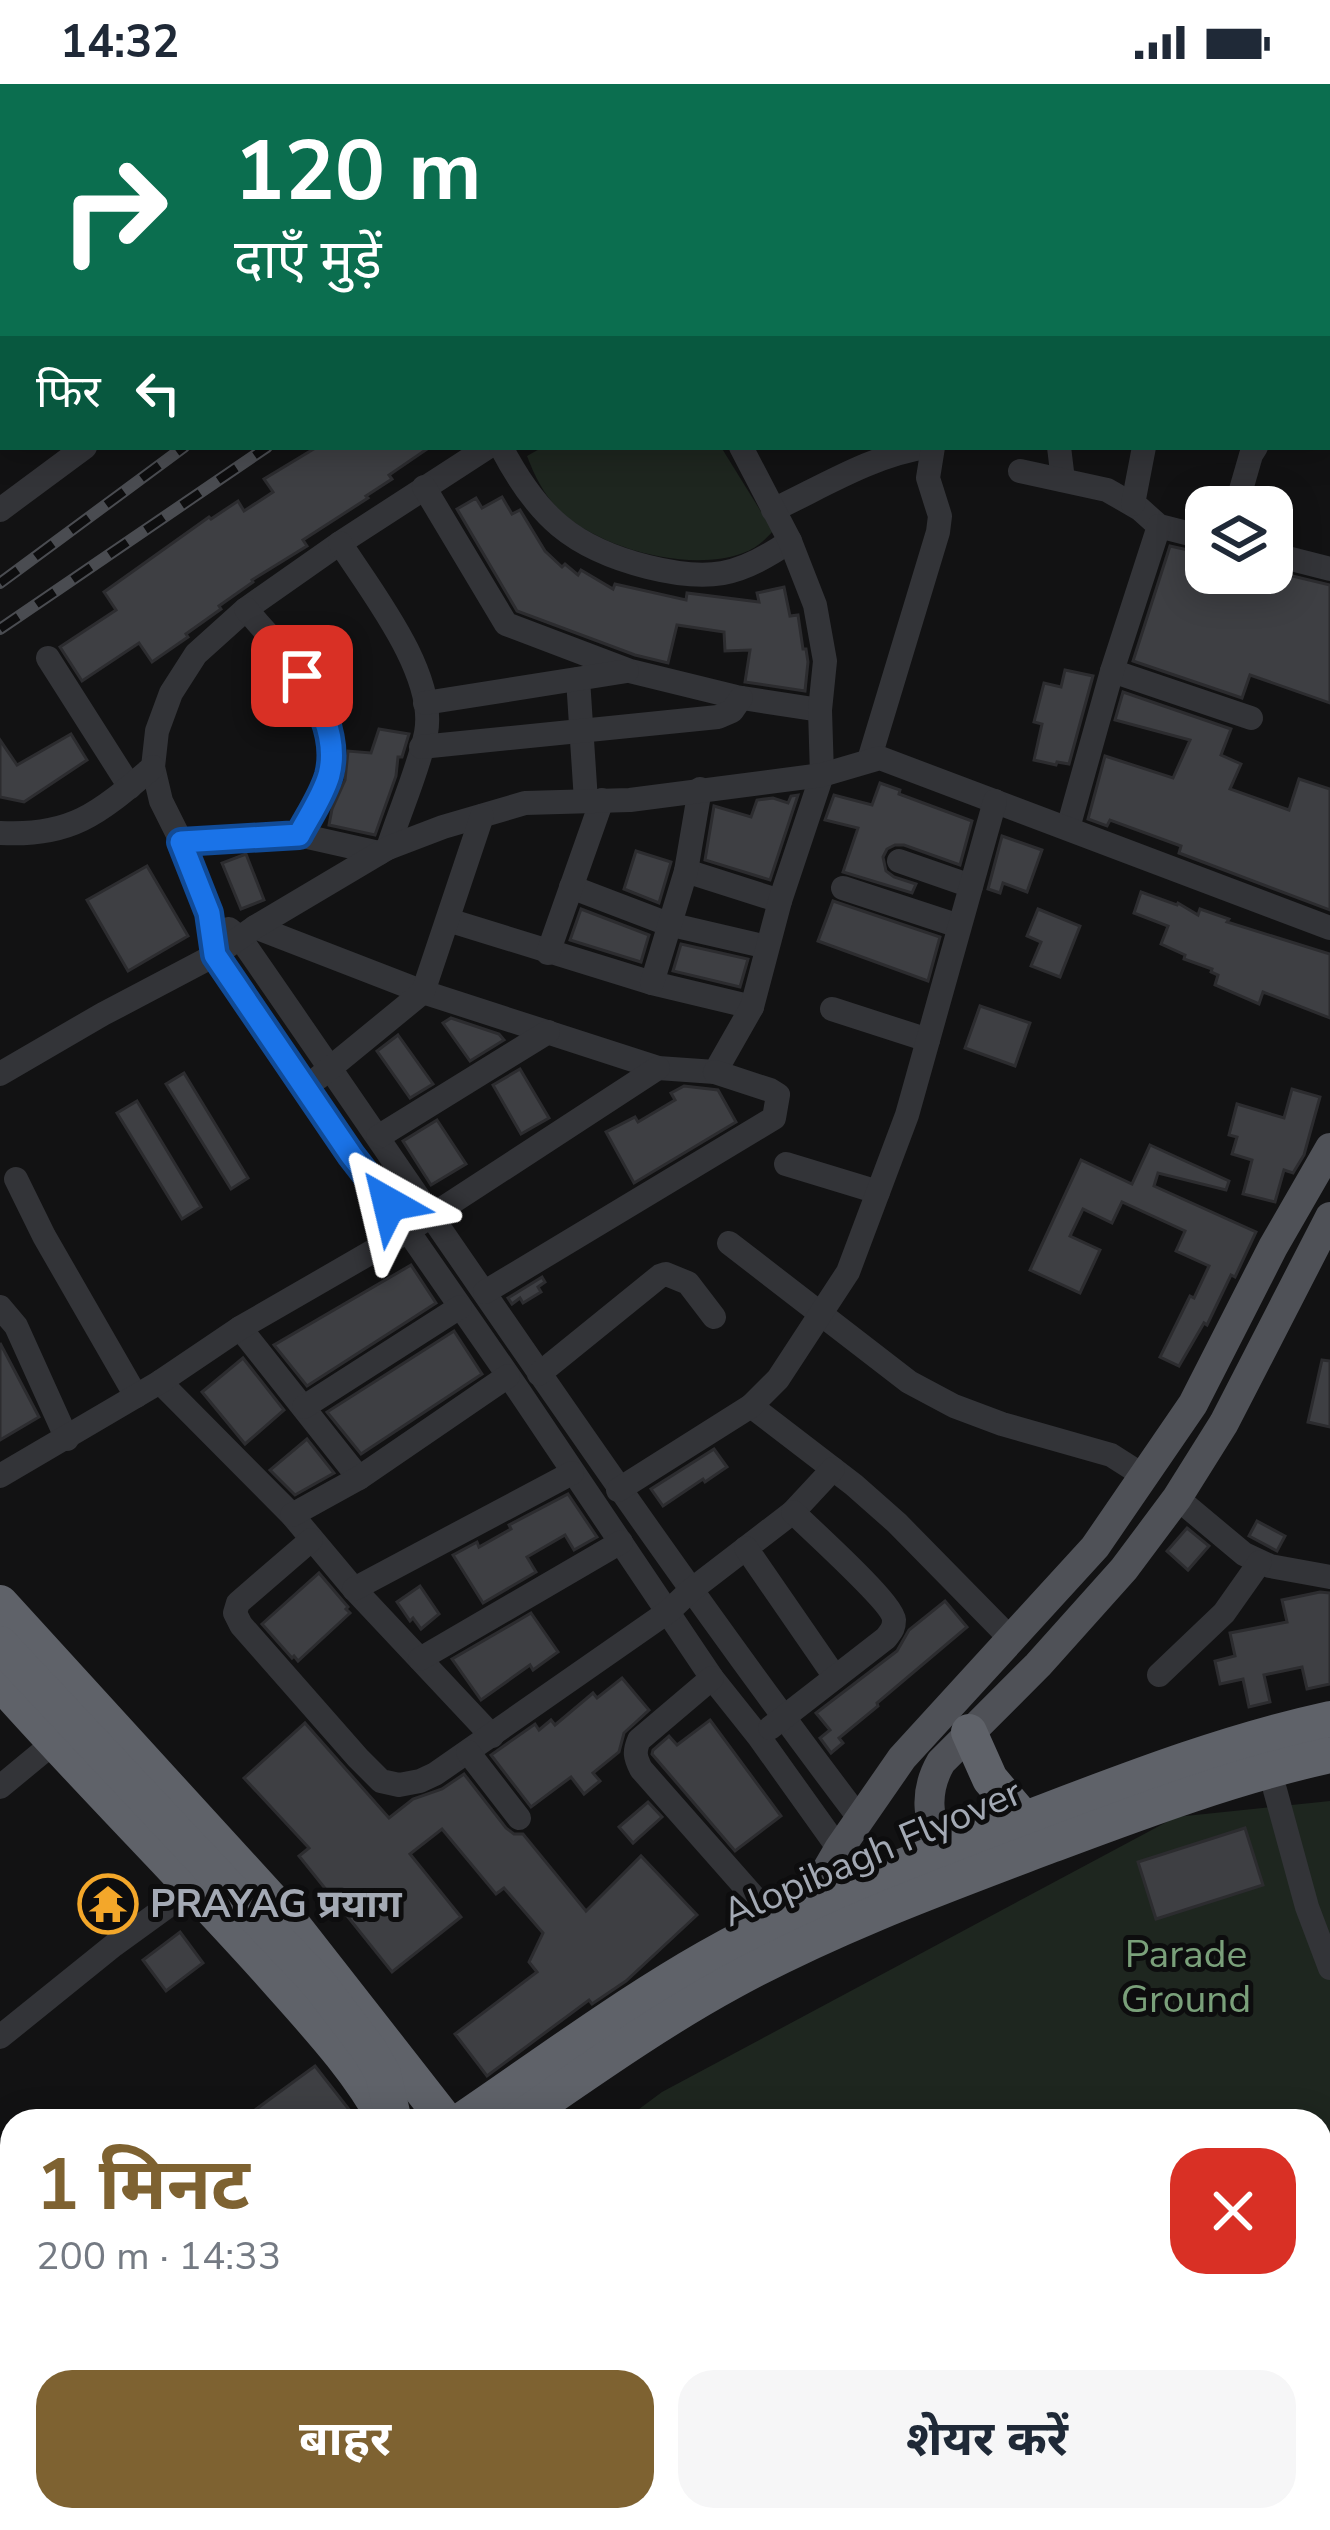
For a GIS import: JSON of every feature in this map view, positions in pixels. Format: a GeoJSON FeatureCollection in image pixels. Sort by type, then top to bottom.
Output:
{"type":"FeatureCollection","features":[{"type":"Feature","properties":{"kind":"highway"},"geometry":{"type":"LineString","coordinates":[[0,1603],[285,1915],[437,2109]]}},
{"type":"Feature","properties":{"kind":"highway"},"geometry":{"type":"LineString","coordinates":[[0,1644],[319,1984],[370,2050],[383,2074],[388,2109]]}},
{"type":"Feature","properties":{"kind":"highway"},"geometry":{"type":"LineString","coordinates":[[0,1682],[194,1887],[350,2064],[382,2109]]}},
{"type":"Feature","properties":{"kind":"highway"},"geometry":{"type":"LineString","coordinates":[[479,2109],[662,1985],[791,1914],[939,1850],[1194,1755],[1330,1720]]}},
{"type":"Feature","properties":{"kind":"highway"},"geometry":{"type":"LineString","coordinates":[[969,1732],[990,1779],[1024,1820]]}},
{"type":"Feature","properties":{"kind":"highway","name":"Alopibagh Flyover"},"geometry":{"type":"LineString","coordinates":[[498,2109],[719,1964],[837,1910],[1163,1782],[1330,1736]]}},
{"type":"Feature","properties":{"kind":"highway","name":"Alopibagh Flyover"},"geometry":{"type":"LineString","coordinates":[[534,2109],[732,1981],[828,1934],[1130,1816],[1330,1755]]}},
{"type":"Feature","properties":{"kind":"highway"},"geometry":{"type":"LineString","coordinates":[[565,2109],[707,2016],[811,1960],[1155,1826],[1330,1778]]}},
{"type":"Feature","properties":{"kind":"main road"},"geometry":{"type":"LineString","coordinates":[[791,1914],[902,1758],[1095,1547],[1193,1404],[1330,1148]]}},
{"type":"Feature","properties":{"kind":"main road"},"geometry":{"type":"LineString","coordinates":[[939,1850],[928,1816],[928,1794],[941,1762],[1038,1665],[1124,1569],[1177,1498],[1224,1423],[1330,1217]]}},
{"type":"Feature","properties":{"kind":"main road"},"geometry":{"type":"LineString","coordinates":[[1242,1308],[1275,1324]]}},
{"type":"Feature","properties":{"kind":"main road"},"geometry":{"type":"LineString","coordinates":[[886,1782],[928,1794]]}},
{"type":"Feature","properties":{"kind":"street"},"geometry":{"type":"LineString","coordinates":[[483,450],[246,609],[196,654],[171,693],[157,731],[153,766],[161,801],[209,913],[215,955],[712,1678],[839,1849]]}},
{"type":"Feature","properties":{"kind":"street"},"geometry":{"type":"LineString","coordinates":[[503,450],[538,505],[568,534],[612,558],[682,575],[712,574],[761,562],[790,541]]}},
{"type":"Feature","properties":{"kind":"street"},"geometry":{"type":"LineString","coordinates":[[715,1072],[752,1007],[780,901],[823,776],[820,710],[825,662],[815,605],[790,541],[743,450]]}},
{"type":"Feature","properties":{"kind":"street"},"geometry":{"type":"LineString","coordinates":[[773,509],[904,450]]}},
{"type":"Feature","properties":{"kind":"street"},"geometry":{"type":"LineString","coordinates":[[869,760],[938,532],[940,516],[928,478],[930,450]]}},
{"type":"Feature","properties":{"kind":"street"},"geometry":{"type":"LineString","coordinates":[[1059,450],[1063,480]]}},
{"type":"Feature","properties":{"kind":"street"},"geometry":{"type":"LineString","coordinates":[[1133,504],[1143,450]]}},
{"type":"Feature","properties":{"kind":"street"},"geometry":{"type":"LineString","coordinates":[[1242,486],[1253,450]]}},
{"type":"Feature","properties":{"kind":"street"},"geometry":{"type":"LineString","coordinates":[[0,510],[78,452]]}},
{"type":"Feature","properties":{"kind":"street"},"geometry":{"type":"LineString","coordinates":[[1020,471],[1107,490],[1159,526],[1185,533]]}},
{"type":"Feature","properties":{"kind":"street"},"geometry":{"type":"LineString","coordinates":[[424,487],[506,624],[630,671],[741,698],[820,710]]}},
{"type":"Feature","properties":{"kind":"street"},"geometry":{"type":"LineString","coordinates":[[1068,828],[1159,526]]}},
{"type":"Feature","properties":{"kind":"street"},"geometry":{"type":"LineString","coordinates":[[340,543],[412,656],[425,703],[426,731],[384,851]]}},
{"type":"Feature","properties":{"kind":"street"},"geometry":{"type":"LineString","coordinates":[[1293,559],[1330,569]]}},
{"type":"Feature","properties":{"kind":"street"},"geometry":{"type":"LineString","coordinates":[[246,609],[302,676],[326,722],[329,773],[299,835]]}},
{"type":"Feature","properties":{"kind":"street"},"geometry":{"type":"LineString","coordinates":[[48,658],[130,787]]}},
{"type":"Feature","properties":{"kind":"street"},"geometry":{"type":"LineString","coordinates":[[425,703],[630,671]]}},
{"type":"Feature","properties":{"kind":"street"},"geometry":{"type":"LineString","coordinates":[[1112,671],[1251,718]]}},
{"type":"Feature","properties":{"kind":"street"},"geometry":{"type":"LineString","coordinates":[[548,953],[594,801],[581,730],[578,679]]}},
{"type":"Feature","properties":{"kind":"street"},"geometry":{"type":"LineString","coordinates":[[421,748],[718,717],[732,711],[741,698]]}},
{"type":"Feature","properties":{"kind":"street"},"geometry":{"type":"LineString","coordinates":[[0,1074],[215,955],[384,851],[482,815],[525,803],[630,800],[823,776],[880,758],[1330,928]]}},
{"type":"Feature","properties":{"kind":"street"},"geometry":{"type":"LineString","coordinates":[[0,833],[30,835],[65,829],[130,787],[153,766]]}},
{"type":"Feature","properties":{"kind":"street"},"geometry":{"type":"LineString","coordinates":[[652,983],[686,871],[700,789]]}},
{"type":"Feature","properties":{"kind":"street"},"geometry":{"type":"LineString","coordinates":[[618,1490],[751,1406],[778,1379],[848,1272],[907,1114],[994,801]]}},
{"type":"Feature","properties":{"kind":"street"},"geometry":{"type":"LineString","coordinates":[[307,1087],[423,992],[482,815]]}},
{"type":"Feature","properties":{"kind":"street"},"geometry":{"type":"LineString","coordinates":[[181,842],[299,835],[384,851]]}},
{"type":"Feature","properties":{"kind":"street"},"geometry":{"type":"LineString","coordinates":[[899,861],[971,886]]}},
{"type":"Feature","properties":{"kind":"street"},"geometry":{"type":"LineString","coordinates":[[686,871],[780,901]]}},
{"type":"Feature","properties":{"kind":"street"},"geometry":{"type":"LineString","coordinates":[[911,910],[929,872]]}},
{"type":"Feature","properties":{"kind":"street"},"geometry":{"type":"LineString","coordinates":[[571,887],[668,924],[767,947]]}},
{"type":"Feature","properties":{"kind":"street"},"geometry":{"type":"LineString","coordinates":[[843,888],[959,926]]}},
{"type":"Feature","properties":{"kind":"street"},"geometry":{"type":"LineString","coordinates":[[209,913],[248,933],[658,1068],[715,1072],[778,1095],[774,1118],[485,1292]]}},
{"type":"Feature","properties":{"kind":"street"},"geometry":{"type":"LineString","coordinates":[[448,920],[652,983],[752,1007]]}},
{"type":"Feature","properties":{"kind":"street"},"geometry":{"type":"LineString","coordinates":[[248,933],[331,1069],[618,1490],[860,1819]]}},
{"type":"Feature","properties":{"kind":"street"},"geometry":{"type":"LineString","coordinates":[[832,1009],[928,1040]]}},
{"type":"Feature","properties":{"kind":"street"},"geometry":{"type":"LineString","coordinates":[[378,1137],[548,1032]]}},
{"type":"Feature","properties":{"kind":"street"},"geometry":{"type":"LineString","coordinates":[[0,1476],[408,1231],[658,1068]]}},
{"type":"Feature","properties":{"kind":"street"},"geometry":{"type":"LineString","coordinates":[[786,1164],[878,1192]]}},
{"type":"Feature","properties":{"kind":"street"},"geometry":{"type":"LineString","coordinates":[[16,1179],[136,1396]]}},
{"type":"Feature","properties":{"kind":"street"},"geometry":{"type":"LineString","coordinates":[[729,1243],[909,1382],[1002,1424],[1111,1455],[1144,1476]]}},
{"type":"Feature","properties":{"kind":"street"},"geometry":{"type":"LineString","coordinates":[[539,1374],[660,1276],[676,1276],[688,1283],[714,1317]]}},
{"type":"Feature","properties":{"kind":"street"},"geometry":{"type":"LineString","coordinates":[[0,1307],[16,1326],[67,1439]]}},
{"type":"Feature","properties":{"kind":"street"},"geometry":{"type":"LineString","coordinates":[[304,1407],[460,1307]]}},
{"type":"Feature","properties":{"kind":"street"},"geometry":{"type":"LineString","coordinates":[[240,1328],[359,1478]]}},
{"type":"Feature","properties":{"kind":"street"},"geometry":{"type":"LineString","coordinates":[[292,1515],[359,1478],[508,1376]]}},
{"type":"Feature","properties":{"kind":"street"},"geometry":{"type":"LineString","coordinates":[[160,1382],[292,1515],[354,1589],[492,1736]]}},
{"type":"Feature","properties":{"kind":"street"},"geometry":{"type":"LineString","coordinates":[[751,1406],[897,1522],[1012,1640]]}},
{"type":"Feature","properties":{"kind":"street"},"geometry":{"type":"LineString","coordinates":[[311,1540],[238,1603],[235,1612],[241,1625],[381,1781],[399,1785],[420,1781],[468,1752],[669,1611],[793,1512],[833,1469]]}},
{"type":"Feature","properties":{"kind":"street"},"geometry":{"type":"LineString","coordinates":[[354,1589],[572,1473]]}},
{"type":"Feature","properties":{"kind":"street"},"geometry":{"type":"LineString","coordinates":[[1177,1498],[1244,1554],[1270,1566],[1330,1577]]}},
{"type":"Feature","properties":{"kind":"street"},"geometry":{"type":"LineString","coordinates":[[759,1737],[893,1628],[892,1612],[793,1512]]}},
{"type":"Feature","properties":{"kind":"street"},"geometry":{"type":"LineString","coordinates":[[420,1659],[620,1542]]}},
{"type":"Feature","properties":{"kind":"street"},"geometry":{"type":"LineString","coordinates":[[746,1548],[835,1677]]}},
{"type":"Feature","properties":{"kind":"street"},"geometry":{"type":"LineString","coordinates":[[1159,1675],[1224,1613],[1260,1562]]}},
{"type":"Feature","properties":{"kind":"street"},"geometry":{"type":"LineString","coordinates":[[712,1678],[639,1740],[635,1758],[791,1914]]}},
{"type":"Feature","properties":{"kind":"street"},"geometry":{"type":"LineString","coordinates":[[0,1787],[98,1709]]}},
{"type":"Feature","properties":{"kind":"street"},"geometry":{"type":"LineString","coordinates":[[468,1752],[518,1818]]}},
{"type":"Feature","properties":{"kind":"street"},"geometry":{"type":"LineString","coordinates":[[1275,1790],[1307,1907],[1330,1968]]}},
{"type":"Feature","properties":{"kind":"street"},"geometry":{"type":"LineString","coordinates":[[0,2037],[194,1887]]}},
{"type":"Feature","properties":{"kind":"green space"},"geometry":{"type":"Polygon","coordinates":[[[538,450],[723,450],[773,531],[752,549],[722,558],[673,559],[647,554],[577,525],[549,499],[527,456],[538,450]]]}},
{"type":"Feature","properties":{"kind":"green space","name":"Parade Ground"},"geometry":{"type":"Polygon","coordinates":[[[1330,1801],[1330,2109],[639,2109],[662,2092],[1176,1817],[1330,1801]]]}},
{"type":"Feature","properties":{"kind":"building"},"geometry":{"type":"Polygon","coordinates":[[[312,450],[426,450],[389,475],[392,479],[368,498],[303,540],[307,546],[252,580],[152,662],[139,643],[82,681],[60,647],[116,610],[104,592],[209,517],[238,501],[244,511],[273,492],[264,479],[312,450]]]}},
{"type":"Feature","properties":{"kind":"building"},"geometry":{"type":"Polygon","coordinates":[[[502,497],[512,514],[520,510],[545,551],[562,567],[565,564],[578,575],[581,570],[613,589],[615,584],[686,600],[687,593],[759,602],[757,593],[784,587],[790,616],[798,615],[806,649],[805,691],[745,682],[750,650],[725,651],[724,632],[677,625],[668,663],[517,611],[457,509],[476,498],[482,508],[502,497]]]}},
{"type":"Feature","properties":{"kind":"building"},"geometry":{"type":"Polygon","coordinates":[[[1170,546],[1185,549],[1185,594],[1293,594],[1293,576],[1330,585],[1330,703],[1250,675],[1242,698],[1133,661],[1170,546]]]}},
{"type":"Feature","properties":{"kind":"building"},"geometry":{"type":"Polygon","coordinates":[[[1065,670],[1093,676],[1069,764],[1056,765],[1034,760],[1042,724],[1034,722],[1044,683],[1061,687],[1065,670]]]}},
{"type":"Feature","properties":{"kind":"building"},"geometry":{"type":"Polygon","coordinates":[[[1123,692],[1231,729],[1221,755],[1241,764],[1230,789],[1289,810],[1299,779],[1330,789],[1330,910],[1179,853],[1181,846],[1110,820],[1107,826],[1088,819],[1105,756],[1173,778],[1190,740],[1115,720],[1123,692]]]}},
{"type":"Feature","properties":{"kind":"building"},"geometry":{"type":"Polygon","coordinates":[[[379,729],[409,734],[375,835],[329,825],[345,780],[348,751],[371,753],[379,729]]]}},
{"type":"Feature","properties":{"kind":"building"},"geometry":{"type":"Polygon","coordinates":[[[71,734],[87,760],[24,802],[0,797],[0,740],[17,765],[71,734]]]}},
{"type":"Feature","properties":{"kind":"building"},"geometry":{"type":"Polygon","coordinates":[[[880,783],[972,821],[960,865],[904,845],[887,849],[883,857],[886,871],[916,884],[912,893],[843,872],[858,828],[825,820],[834,795],[872,805],[880,783]]]}},
{"type":"Feature","properties":{"kind":"building"},"geometry":{"type":"Polygon","coordinates":[[[798,795],[770,880],[705,860],[714,806],[751,817],[757,800],[788,803],[798,795]]]}},
{"type":"Feature","properties":{"kind":"building"},"geometry":{"type":"Polygon","coordinates":[[[1002,836],[1042,850],[1027,892],[1003,883],[1000,893],[988,889],[1002,836]]]}},
{"type":"Feature","properties":{"kind":"building"},"geometry":{"type":"Polygon","coordinates":[[[636,851],[671,862],[659,903],[624,889],[636,851]]]}},
{"type":"Feature","properties":{"kind":"building"},"geometry":{"type":"Polygon","coordinates":[[[246,854],[264,900],[241,909],[222,863],[246,854]]]}},
{"type":"Feature","properties":{"kind":"building"},"geometry":{"type":"Polygon","coordinates":[[[147,866],[188,936],[128,971],[87,900],[147,866]]]}},
{"type":"Feature","properties":{"kind":"building"},"geometry":{"type":"Polygon","coordinates":[[[1141,892],[1178,903],[1198,915],[1200,909],[1330,954],[1330,1018],[1263,992],[1259,1004],[1215,985],[1218,975],[1212,969],[1161,944],[1168,926],[1134,913],[1141,892]]]}},
{"type":"Feature","properties":{"kind":"building"},"geometry":{"type":"Polygon","coordinates":[[[833,901],[940,937],[928,981],[818,941],[833,901]]]}},
{"type":"Feature","properties":{"kind":"building"},"geometry":{"type":"Polygon","coordinates":[[[581,909],[649,935],[641,962],[570,940],[581,909]]]}},
{"type":"Feature","properties":{"kind":"building"},"geometry":{"type":"Polygon","coordinates":[[[1038,909],[1080,926],[1060,977],[1031,966],[1041,942],[1027,936],[1038,909]]]}},
{"type":"Feature","properties":{"kind":"building"},"geometry":{"type":"Polygon","coordinates":[[[681,944],[748,959],[740,987],[673,971],[681,944]]]}},
{"type":"Feature","properties":{"kind":"building"},"geometry":{"type":"Polygon","coordinates":[[[980,1006],[1030,1023],[1015,1066],[965,1048],[980,1006]]]}},
{"type":"Feature","properties":{"kind":"building"},"geometry":{"type":"Polygon","coordinates":[[[451,1018],[499,1034],[504,1040],[470,1061],[443,1023],[451,1018]]]}},
{"type":"Feature","properties":{"kind":"building"},"geometry":{"type":"Polygon","coordinates":[[[398,1035],[433,1084],[410,1098],[377,1051],[398,1035]]]}},
{"type":"Feature","properties":{"kind":"building"},"geometry":{"type":"Polygon","coordinates":[[[520,1069],[549,1118],[521,1134],[493,1085],[520,1069]]]}},
{"type":"Feature","properties":{"kind":"building"},"geometry":{"type":"Polygon","coordinates":[[[184,1073],[248,1178],[231,1189],[166,1084],[184,1073]]]}},
{"type":"Feature","properties":{"kind":"building"},"geometry":{"type":"Polygon","coordinates":[[[684,1086],[718,1090],[736,1122],[634,1183],[606,1132],[635,1117],[638,1122],[675,1100],[671,1093],[684,1086]]]}},
{"type":"Feature","properties":{"kind":"building"},"geometry":{"type":"Polygon","coordinates":[[[1292,1089],[1320,1097],[1304,1155],[1293,1173],[1284,1170],[1275,1202],[1243,1194],[1252,1160],[1232,1154],[1237,1137],[1229,1135],[1237,1104],[1284,1118],[1292,1089]]]}},
{"type":"Feature","properties":{"kind":"building"},"geometry":{"type":"Polygon","coordinates":[[[137,1101],[201,1207],[182,1219],[117,1113],[137,1101]]]}},
{"type":"Feature","properties":{"kind":"building"},"geometry":{"type":"Polygon","coordinates":[[[437,1120],[466,1164],[431,1185],[403,1141],[437,1120]]]}},
{"type":"Feature","properties":{"kind":"building"},"geometry":{"type":"Polygon","coordinates":[[[1150,1145],[1229,1181],[1226,1190],[1158,1173],[1154,1186],[1256,1232],[1235,1277],[1231,1275],[1207,1325],[1204,1323],[1179,1366],[1160,1357],[1209,1266],[1176,1251],[1185,1231],[1122,1202],[1112,1223],[1083,1209],[1070,1236],[1100,1250],[1080,1293],[1030,1270],[1081,1160],[1132,1184],[1150,1145]]]}},
{"type":"Feature","properties":{"kind":"building"},"geometry":{"type":"Polygon","coordinates":[[[411,1265],[436,1303],[307,1386],[274,1345],[411,1265]]]}},
{"type":"Feature","properties":{"kind":"building"},"geometry":{"type":"Polygon","coordinates":[[[542,1277],[541,1292],[512,1304],[508,1298],[542,1277]]]}},
{"type":"Feature","properties":{"kind":"building"},"geometry":{"type":"Polygon","coordinates":[[[454,1331],[482,1374],[361,1454],[327,1412],[454,1331]]]}},
{"type":"Feature","properties":{"kind":"building"},"geometry":{"type":"Polygon","coordinates":[[[0,1343],[39,1417],[0,1440],[0,1343]]]}},
{"type":"Feature","properties":{"kind":"building"},"geometry":{"type":"Polygon","coordinates":[[[243,1358],[284,1410],[245,1444],[202,1392],[243,1358]]]}},
{"type":"Feature","properties":{"kind":"building"},"geometry":{"type":"Polygon","coordinates":[[[1322,1360],[1330,1361],[1330,1427],[1308,1422],[1322,1360]]]}},
{"type":"Feature","properties":{"kind":"building"},"geometry":{"type":"Polygon","coordinates":[[[307,1439],[334,1473],[295,1495],[270,1470],[307,1439]]]}},
{"type":"Feature","properties":{"kind":"building"},"geometry":{"type":"Polygon","coordinates":[[[714,1449],[727,1467],[663,1506],[651,1489],[714,1449]]]}},
{"type":"Feature","properties":{"kind":"building"},"geometry":{"type":"Polygon","coordinates":[[[568,1494],[597,1537],[574,1550],[565,1535],[527,1557],[536,1572],[483,1603],[453,1555],[477,1542],[479,1547],[568,1494]]]}},
{"type":"Feature","properties":{"kind":"building"},"geometry":{"type":"Polygon","coordinates":[[[1257,1521],[1285,1536],[1277,1551],[1249,1536],[1257,1521]]]}},
{"type":"Feature","properties":{"kind":"building"},"geometry":{"type":"Polygon","coordinates":[[[1187,1528],[1209,1546],[1188,1570],[1167,1551],[1187,1528]]]}},
{"type":"Feature","properties":{"kind":"building"},"geometry":{"type":"Polygon","coordinates":[[[319,1573],[350,1613],[298,1661],[262,1624],[319,1573]]]}},
{"type":"Feature","properties":{"kind":"building"},"geometry":{"type":"Polygon","coordinates":[[[420,1586],[439,1614],[421,1629],[397,1602],[420,1586]]]}},
{"type":"Feature","properties":{"kind":"building"},"geometry":{"type":"Polygon","coordinates":[[[1330,1593],[1330,1684],[1307,1689],[1302,1667],[1264,1675],[1270,1702],[1249,1707],[1243,1679],[1220,1684],[1215,1661],[1235,1656],[1230,1633],[1287,1622],[1282,1600],[1330,1593]]]}},
{"type":"Feature","properties":{"kind":"building"},"geometry":{"type":"Polygon","coordinates":[[[945,1601],[967,1627],[839,1738],[843,1743],[831,1753],[820,1738],[830,1730],[816,1713],[897,1651],[909,1630],[945,1601]]]}},
{"type":"Feature","properties":{"kind":"building"},"geometry":{"type":"Polygon","coordinates":[[[531,1613],[558,1652],[533,1670],[530,1665],[481,1700],[452,1659],[531,1613]]]}},
{"type":"Feature","properties":{"kind":"building"},"geometry":{"type":"Polygon","coordinates":[[[622,1678],[649,1710],[624,1733],[619,1752],[593,1773],[600,1781],[584,1794],[571,1777],[531,1807],[491,1755],[535,1724],[539,1730],[551,1720],[555,1725],[593,1693],[597,1698],[622,1678]]]}},
{"type":"Feature","properties":{"kind":"building"},"geometry":{"type":"Polygon","coordinates":[[[710,1720],[781,1816],[735,1851],[652,1754],[669,1736],[677,1745],[710,1720]]]}},
{"type":"Feature","properties":{"kind":"building"},"geometry":{"type":"Polygon","coordinates":[[[305,1723],[389,1818],[413,1799],[442,1789],[464,1774],[506,1828],[523,1834],[586,1911],[641,1856],[697,1915],[626,1981],[592,2004],[589,2000],[487,2076],[455,2034],[537,1972],[529,1962],[543,1933],[504,1888],[496,1894],[442,1829],[410,1854],[461,1917],[392,1972],[299,1856],[309,1848],[244,1778],[305,1723]]]}},
{"type":"Feature","properties":{"kind":"building"},"geometry":{"type":"Polygon","coordinates":[[[648,1802],[662,1817],[633,1843],[619,1827],[648,1802]]]}},
{"type":"Feature","properties":{"kind":"building"},"geometry":{"type":"Polygon","coordinates":[[[1245,1828],[1263,1885],[1156,1919],[1138,1862],[1245,1828]]]}},
{"type":"Feature","properties":{"kind":"building"},"geometry":{"type":"Polygon","coordinates":[[[180,1932],[203,1963],[166,1991],[143,1960],[180,1932]]]}},
{"type":"Feature","properties":{"kind":"building"},"geometry":{"type":"Polygon","coordinates":[[[315,2066],[349,2109],[256,2109],[315,2066]]]}},
{"type":"Feature","properties":{"kind":"railway"},"geometry":{"type":"LineString","coordinates":[[0,583],[180,450]]}},
{"type":"Feature","properties":{"kind":"railway"},"geometry":{"type":"LineString","coordinates":[[0,629],[263,450]]}},
{"type":"Feature","properties":{"kind":"place","name":"PRAYAG प्रयाग"},"geometry":{"type":"Point","coordinates":[108,1904]}},
{"type":"Feature","properties":{"kind":"route"},"geometry":{"type":"LineString","coordinates":[[302,676],[319,701],[331,749],[329,773],[299,835],[181,842],[209,913],[215,955],[389,1204]]}}]}
